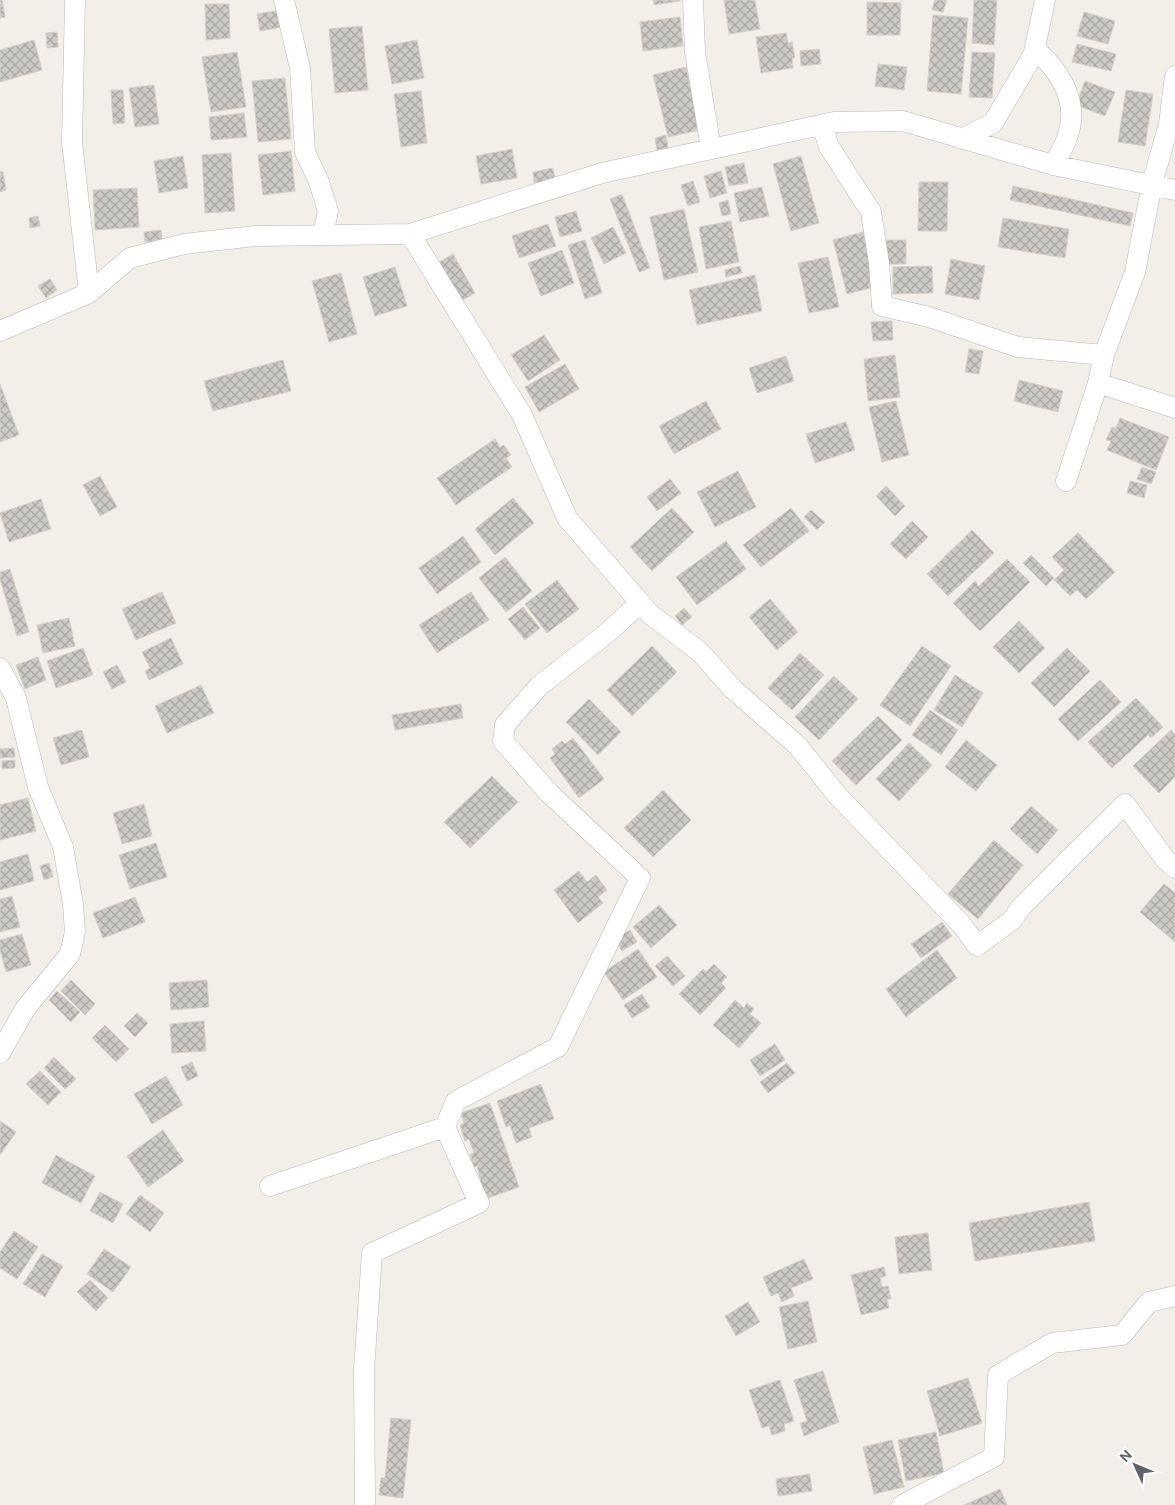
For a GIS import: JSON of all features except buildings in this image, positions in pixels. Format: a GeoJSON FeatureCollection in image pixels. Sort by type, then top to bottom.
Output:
{"type":"FeatureCollection","features":[{"type":"Feature","properties":{"kind":"street"},"geometry":{"type":"LineString","coordinates":[[75,0],[72,142],[89,293]]}},
{"type":"Feature","properties":{"kind":"street"},"geometry":{"type":"LineString","coordinates":[[284,0],[300,68],[305,152],[319,182],[328,211],[323,236]]}},
{"type":"Feature","properties":{"kind":"street"},"geometry":{"type":"LineString","coordinates":[[693,0],[694,52],[711,149]]}},
{"type":"Feature","properties":{"kind":"street"},"geometry":{"type":"LineString","coordinates":[[1033,57],[1045,0]]}},
{"type":"Feature","properties":{"kind":"street"},"geometry":{"type":"LineString","coordinates":[[962,139],[993,123],[1036,50],[1051,64],[1066,87],[1072,116],[1067,138],[1053,165]]}},
{"type":"Feature","properties":{"kind":"street"},"geometry":{"type":"LineString","coordinates":[[1066,481],[1098,383],[1104,355],[1135,272],[1152,184],[1169,124],[1175,76]]}},
{"type":"Feature","properties":{"kind":"street"},"geometry":{"type":"LineString","coordinates":[[0,331],[89,293],[130,258],[184,244],[255,236],[410,234],[602,173],[834,122],[903,121],[1053,165],[1175,190]]}},
{"type":"Feature","properties":{"kind":"street"},"geometry":{"type":"LineString","coordinates":[[823,125],[828,145],[872,212],[879,263],[882,306],[929,317],[1018,347],[1104,355]]}},
{"type":"Feature","properties":{"kind":"street"},"geometry":{"type":"LineString","coordinates":[[410,234],[522,416],[566,518],[650,614],[700,652],[733,689],[798,746],[837,796],[962,925],[977,946],[1012,920],[1021,907],[1125,804],[1165,859],[1175,868]]}},
{"type":"Feature","properties":{"kind":"street"},"geometry":{"type":"LineString","coordinates":[[1098,383],[1175,408]]}},
{"type":"Feature","properties":{"kind":"street"},"geometry":{"type":"LineString","coordinates":[[270,1186],[444,1127],[456,1101],[558,1047],[640,878],[549,794],[504,741],[505,725],[539,686],[606,634],[640,603]]}},
{"type":"Feature","properties":{"kind":"street"},"geometry":{"type":"LineString","coordinates":[[0,668],[16,698],[38,786],[63,846],[73,904],[75,932],[70,954],[25,1009],[0,1053]]}},
{"type":"Feature","properties":{"kind":"street"},"geometry":{"type":"LineString","coordinates":[[365,1505],[364,1370],[372,1254],[479,1203],[444,1127]]}},
{"type":"Feature","properties":{"kind":"street"},"geometry":{"type":"LineString","coordinates":[[902,1505],[994,1457],[998,1375],[1052,1344],[1122,1335],[1149,1302],[1175,1296]]}}]}
